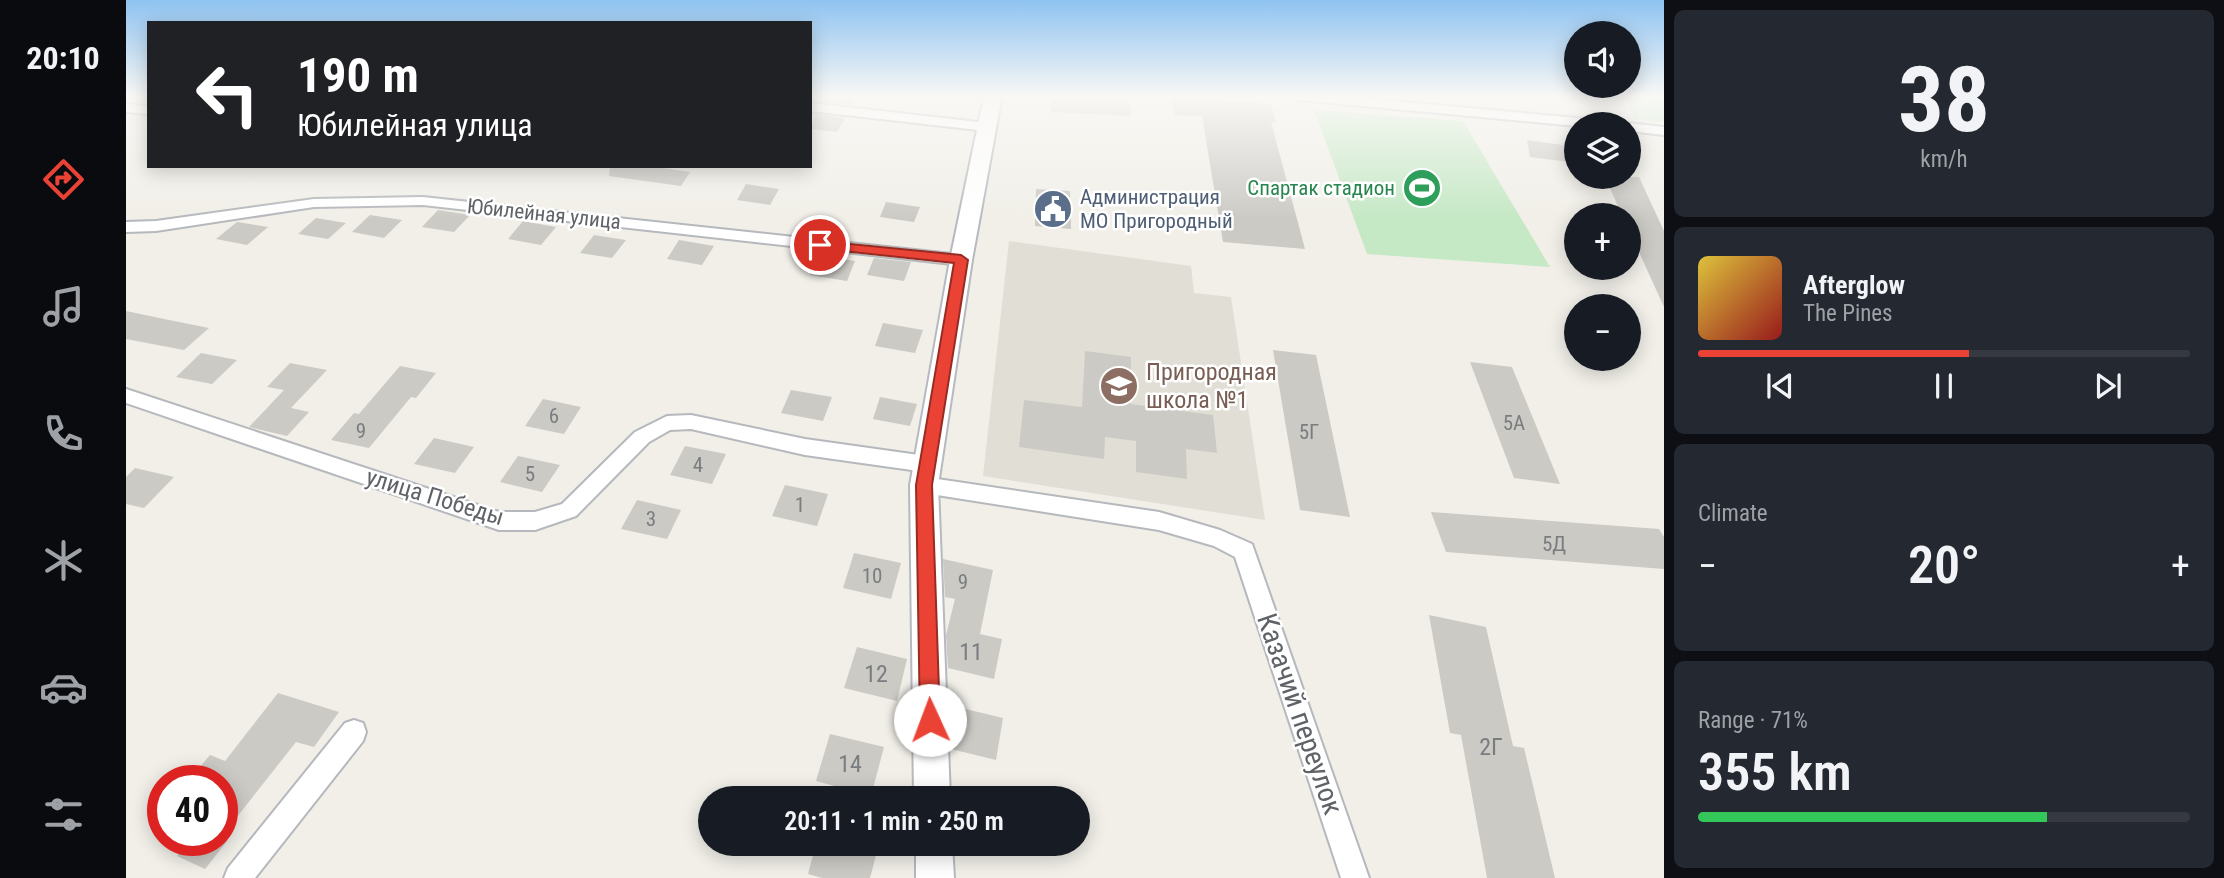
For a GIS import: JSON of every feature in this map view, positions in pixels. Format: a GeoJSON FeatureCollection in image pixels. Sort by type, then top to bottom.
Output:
{"type":"FeatureCollection","features":[{"type":"Feature","properties":{"kind":"street"},"geometry":{"type":"LineString","coordinates":[[932,786],[925,474],[985,137]]}},
{"type":"Feature","properties":{"kind":"street","name":"Юбилейная улица"},"geometry":{"type":"LineString","coordinates":[[126,227],[156,226],[314,203],[422,201],[961,260]]}},
{"type":"Feature","properties":{"kind":"street","name":"улица Победы"},"geometry":{"type":"LineString","coordinates":[[126,397],[499,521],[535,521],[569,510],[642,437],[667,423],[691,422],[925,474],[1159,521],[1220,539],[1244,551]]}},
{"type":"Feature","properties":{"kind":"street","name":"Казачий переулок"},"geometry":{"type":"LineString","coordinates":[[1244,551],[1355,878]]}},
{"type":"Feature","properties":{"kind":"street"},"geometry":{"type":"LineString","coordinates":[[238,878],[354,733]]}},
{"type":"Feature","properties":{"kind":"street"},"geometry":{"type":"LineString","coordinates":[[934,856],[935,878]]}},
{"type":"Feature","properties":{"kind":"shaded area","name":"Пригородная школа №1"},"geometry":{"type":"Polygon","coordinates":[[[1009,241],[1191,266],[1194,293],[1231,297],[1265,520],[983,476],[1009,241]]]}},
{"type":"Feature","properties":{"kind":"green space","name":"Спартак стадион"},"geometry":{"type":"Polygon","coordinates":[[[1324,137],[1473,137],[1550,267],[1367,254],[1324,137]]]}},
{"type":"Feature","properties":{"kind":"building"},"geometry":{"type":"Polygon","coordinates":[[[1205,137],[1275,137],[1305,249],[1223,242],[1205,137]]]}},
{"type":"Feature","properties":{"kind":"building"},"geometry":{"type":"Polygon","coordinates":[[[1527,140],[1564,145],[1564,161],[1530,157],[1527,140]]]}},
{"type":"Feature","properties":{"kind":"building"},"geometry":{"type":"Polygon","coordinates":[[[610,168],[663,168],[690,172],[681,186],[609,176],[610,168]]]}},
{"type":"Feature","properties":{"kind":"building"},"geometry":{"type":"Polygon","coordinates":[[[1641,181],[1664,231],[1664,307],[1641,256],[1641,203],[1617,203],[1610,189],[1641,189],[1641,181]]]}},
{"type":"Feature","properties":{"kind":"building"},"geometry":{"type":"Polygon","coordinates":[[[746,184],[779,189],[770,205],[737,200],[746,184]]]}},
{"type":"Feature","properties":{"kind":"building","name":"Администрация МО Пригородный"},"geometry":{"type":"Polygon","coordinates":[[[1036,189],[1070,191],[1071,229],[1035,226],[1036,189]]]}},
{"type":"Feature","properties":{"kind":"building"},"geometry":{"type":"Polygon","coordinates":[[[886,202],[920,207],[914,222],[880,217],[886,202]]]}},
{"type":"Feature","properties":{"kind":"building"},"geometry":{"type":"Polygon","coordinates":[[[438,210],[470,215],[454,232],[422,227],[438,210]]]}},
{"type":"Feature","properties":{"kind":"building"},"geometry":{"type":"Polygon","coordinates":[[[370,215],[402,220],[384,238],[352,232],[370,215]]]}},
{"type":"Feature","properties":{"kind":"building"},"geometry":{"type":"Polygon","coordinates":[[[316,218],[346,223],[328,239],[298,234],[316,218]]]}},
{"type":"Feature","properties":{"kind":"building"},"geometry":{"type":"Polygon","coordinates":[[[523,221],[556,227],[541,245],[508,239],[523,221]]]}},
{"type":"Feature","properties":{"kind":"building"},"geometry":{"type":"Polygon","coordinates":[[[237,222],[268,227],[247,245],[216,239],[237,222]]]}},
{"type":"Feature","properties":{"kind":"building"},"geometry":{"type":"Polygon","coordinates":[[[594,235],[626,240],[612,258],[580,253],[594,235]]]}},
{"type":"Feature","properties":{"kind":"building"},"geometry":{"type":"Polygon","coordinates":[[[679,240],[714,246],[702,265],[667,259],[679,240]]]}},
{"type":"Feature","properties":{"kind":"building"},"geometry":{"type":"Polygon","coordinates":[[[819,256],[855,261],[847,281],[810,275],[819,256]]]}},
{"type":"Feature","properties":{"kind":"building"},"geometry":{"type":"Polygon","coordinates":[[[874,258],[911,262],[904,281],[867,275],[874,258]]]}},
{"type":"Feature","properties":{"kind":"building"},"geometry":{"type":"Polygon","coordinates":[[[126,311],[209,328],[184,350],[126,339],[126,311]]]}},
{"type":"Feature","properties":{"kind":"building"},"geometry":{"type":"Polygon","coordinates":[[[883,323],[923,330],[915,353],[875,346],[883,323]]]}},
{"type":"Feature","properties":{"kind":"building"},"geometry":{"type":"Polygon","coordinates":[[[1273,350],[1316,355],[1350,517],[1300,510],[1273,350]]]}},
{"type":"Feature","properties":{"kind":"building"},"geometry":{"type":"Polygon","coordinates":[[[1085,351],[1131,357],[1131,404],[1213,415],[1217,453],[1186,449],[1187,479],[1136,472],[1136,441],[1105,437],[1104,459],[1019,447],[1024,400],[1082,407],[1085,351]]]}},
{"type":"Feature","properties":{"kind":"building"},"geometry":{"type":"Polygon","coordinates":[[[201,353],[237,360],[212,384],[176,377],[201,353]]]}},
{"type":"Feature","properties":{"kind":"building"},"geometry":{"type":"Polygon","coordinates":[[[1470,362],[1512,367],[1560,484],[1514,478],[1470,362]]]}},
{"type":"Feature","properties":{"kind":"building"},"geometry":{"type":"Polygon","coordinates":[[[290,363],[327,370],[291,408],[309,412],[287,436],[249,427],[284,390],[267,387],[290,363]]]}},
{"type":"Feature","properties":{"kind":"building"},"geometry":{"type":"Polygon","coordinates":[[[400,366],[436,373],[416,398],[411,397],[369,448],[331,440],[354,413],[359,414],[400,366]]]}},
{"type":"Feature","properties":{"kind":"building"},"geometry":{"type":"Polygon","coordinates":[[[791,390],[832,397],[823,421],[781,413],[791,390]]]}},
{"type":"Feature","properties":{"kind":"building"},"geometry":{"type":"Polygon","coordinates":[[[880,397],[917,404],[910,426],[873,419],[880,397]]]}},
{"type":"Feature","properties":{"kind":"building"},"geometry":{"type":"Polygon","coordinates":[[[543,399],[581,407],[564,434],[525,426],[543,399]]]}},
{"type":"Feature","properties":{"kind":"building"},"geometry":{"type":"Polygon","coordinates":[[[434,438],[474,447],[455,473],[414,464],[434,438]]]}},
{"type":"Feature","properties":{"kind":"building"},"geometry":{"type":"Polygon","coordinates":[[[685,446],[726,454],[712,484],[670,475],[685,446]]]}},
{"type":"Feature","properties":{"kind":"building"},"geometry":{"type":"Polygon","coordinates":[[[518,456],[560,465],[542,492],[500,482],[518,456]]]}},
{"type":"Feature","properties":{"kind":"building"},"geometry":{"type":"Polygon","coordinates":[[[135,468],[174,477],[144,508],[126,504],[126,477],[135,468]]]}},
{"type":"Feature","properties":{"kind":"building"},"geometry":{"type":"Polygon","coordinates":[[[785,485],[828,494],[817,526],[772,516],[785,485]]]}},
{"type":"Feature","properties":{"kind":"building"},"geometry":{"type":"Polygon","coordinates":[[[637,500],[681,510],[667,539],[621,529],[637,500]]]}},
{"type":"Feature","properties":{"kind":"building"},"geometry":{"type":"Polygon","coordinates":[[[1431,512],[1659,529],[1664,537],[1664,569],[1446,552],[1431,512]]]}},
{"type":"Feature","properties":{"kind":"building"},"geometry":{"type":"Polygon","coordinates":[[[854,553],[901,563],[891,599],[843,588],[854,553]]]}},
{"type":"Feature","properties":{"kind":"building"},"geometry":{"type":"Polygon","coordinates":[[[943,559],[993,570],[980,634],[1002,639],[994,679],[948,668],[946,635],[955,599],[945,597],[943,559]]]}},
{"type":"Feature","properties":{"kind":"building"},"geometry":{"type":"Polygon","coordinates":[[[1429,615],[1486,627],[1513,746],[1524,748],[1555,878],[1487,878],[1461,735],[1450,733],[1429,615]]]}},
{"type":"Feature","properties":{"kind":"building"},"geometry":{"type":"Polygon","coordinates":[[[857,647],[907,659],[897,701],[844,688],[857,647]]]}},
{"type":"Feature","properties":{"kind":"building"},"geometry":{"type":"Polygon","coordinates":[[[278,693],[339,712],[314,747],[296,742],[238,816],[238,765],[202,765],[210,755],[225,761],[278,693]]]}},
{"type":"Feature","properties":{"kind":"building"},"geometry":{"type":"Polygon","coordinates":[[[949,705],[1003,718],[996,760],[951,749],[949,705]]]}},
{"type":"Feature","properties":{"kind":"building"},"geometry":{"type":"Polygon","coordinates":[[[830,734],[884,747],[874,786],[834,786],[816,781],[830,734]]]}},
{"type":"Feature","properties":{"kind":"building"},"geometry":{"type":"Polygon","coordinates":[[[177,856],[215,856],[205,869],[177,856]]]}},
{"type":"Feature","properties":{"kind":"building"},"geometry":{"type":"Polygon","coordinates":[[[813,856],[876,856],[870,878],[822,878],[808,874],[813,856]]]}},
{"type":"Feature","properties":{"kind":"place","name":"Спартак стадион"},"geometry":{"type":"Point","coordinates":[1422,188]}},
{"type":"Feature","properties":{"kind":"place","name":"Администрация МО Пригородный"},"geometry":{"type":"Point","coordinates":[1053,209]}},
{"type":"Feature","properties":{"kind":"place","name":"Пригородная школа №1"},"geometry":{"type":"Point","coordinates":[1119,386]}},
{"type":"Feature","properties":{"kind":"route"},"geometry":{"type":"LineString","coordinates":[[820,245],[961,260],[924,485],[930,720]]}}]}
